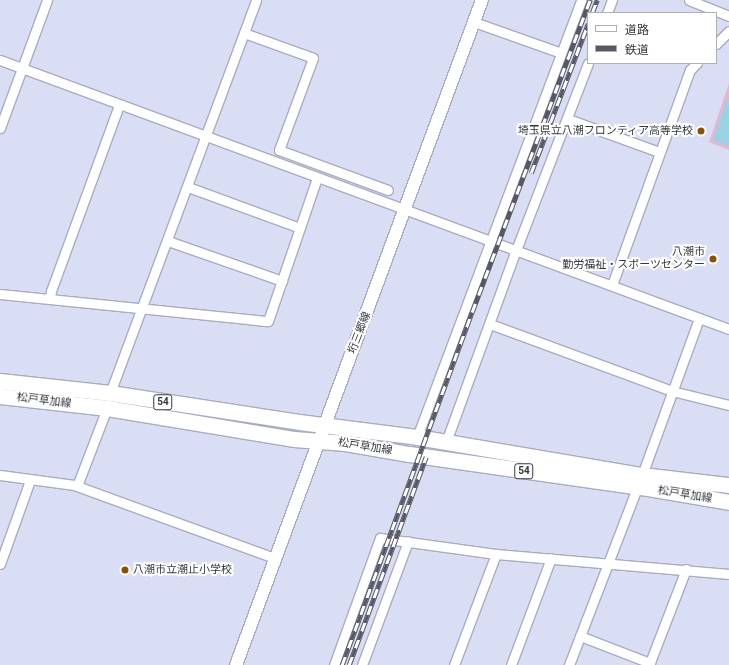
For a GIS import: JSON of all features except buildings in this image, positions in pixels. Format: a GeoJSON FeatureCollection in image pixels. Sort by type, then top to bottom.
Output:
{"type":"FeatureCollection","features":[{"type":"Feature","properties":{"kind":"main road","name":"松戸草加線"},"geometry":{"type":"LineString","coordinates":[[0,381],[110,394],[417,437],[639,481],[729,502]]}},
{"type":"Feature","properties":{"kind":"main road","name":"松戸草加線"},"geometry":{"type":"LineString","coordinates":[[0,396],[107,408],[246,432],[319,441],[346,442],[409,454],[639,481],[729,485]]}},
{"type":"Feature","properties":{"kind":"street"},"geometry":{"type":"LineString","coordinates":[[0,128],[47,0]]}},
{"type":"Feature","properties":{"kind":"street"},"geometry":{"type":"LineString","coordinates":[[110,394],[168,241],[256,0]]}},
{"type":"Feature","properties":{"kind":"street","name":"垳三郷線"},"geometry":{"type":"LineString","coordinates":[[236,665],[482,0]]}},
{"type":"Feature","properties":{"kind":"street"},"geometry":{"type":"LineString","coordinates":[[417,437],[581,0]]}},
{"type":"Feature","properties":{"kind":"street"},"geometry":{"type":"LineString","coordinates":[[607,12],[612,0]]}},
{"type":"Feature","properties":{"kind":"street"},"geometry":{"type":"LineString","coordinates":[[689,0],[729,16]]}},
{"type":"Feature","properties":{"kind":"street"},"geometry":{"type":"LineString","coordinates":[[474,22],[561,53]]}},
{"type":"Feature","properties":{"kind":"street"},"geometry":{"type":"LineString","coordinates":[[717,43],[729,31]]}},
{"type":"Feature","properties":{"kind":"street"},"geometry":{"type":"LineString","coordinates":[[244,33],[313,58],[274,163]]}},
{"type":"Feature","properties":{"kind":"street"},"geometry":{"type":"LineString","coordinates":[[0,60],[274,163],[612,285],[729,329]]}},
{"type":"Feature","properties":{"kind":"street"},"geometry":{"type":"LineString","coordinates":[[446,442],[516,250],[568,119],[588,64]]}},
{"type":"Feature","properties":{"kind":"street"},"geometry":{"type":"LineString","coordinates":[[612,285],[690,70],[696,64]]}},
{"type":"Feature","properties":{"kind":"street"},"geometry":{"type":"LineString","coordinates":[[50,299],[51,291],[119,105]]}},
{"type":"Feature","properties":{"kind":"street"},"geometry":{"type":"LineString","coordinates":[[568,119],[659,152]]}},
{"type":"Feature","properties":{"kind":"street"},"geometry":{"type":"LineString","coordinates":[[279,150],[388,190]]}},
{"type":"Feature","properties":{"kind":"street"},"geometry":{"type":"LineString","coordinates":[[0,294],[142,310],[268,321],[317,178]]}},
{"type":"Feature","properties":{"kind":"street"},"geometry":{"type":"LineString","coordinates":[[188,187],[300,228]]}},
{"type":"Feature","properties":{"kind":"street"},"geometry":{"type":"LineString","coordinates":[[168,241],[282,281]]}},
{"type":"Feature","properties":{"kind":"street"},"geometry":{"type":"LineString","coordinates":[[569,665],[699,318]]}},
{"type":"Feature","properties":{"kind":"street"},"geometry":{"type":"LineString","coordinates":[[490,324],[672,391],[729,405]]}},
{"type":"Feature","properties":{"kind":"street"},"geometry":{"type":"LineString","coordinates":[[77,486],[107,408]]}},
{"type":"Feature","properties":{"kind":"street"},"geometry":{"type":"LineString","coordinates":[[0,475],[77,486],[275,558]]}},
{"type":"Feature","properties":{"kind":"street"},"geometry":{"type":"LineString","coordinates":[[0,564],[30,480]]}},
{"type":"Feature","properties":{"kind":"street"},"geometry":{"type":"LineString","coordinates":[[334,665],[380,538],[496,554],[686,569],[729,574]]}},
{"type":"Feature","properties":{"kind":"street"},"geometry":{"type":"LineString","coordinates":[[362,665],[408,541]]}},
{"type":"Feature","properties":{"kind":"street"},"geometry":{"type":"LineString","coordinates":[[456,664],[496,554]]}},
{"type":"Feature","properties":{"kind":"street"},"geometry":{"type":"LineString","coordinates":[[511,665],[551,558]]}},
{"type":"Feature","properties":{"kind":"street"},"geometry":{"type":"LineString","coordinates":[[580,636],[650,664],[686,569]]}},
{"type":"Feature","properties":{"kind":"shaded area"},"geometry":{"type":"Polygon","coordinates":[[[729,83],[729,150],[709,142],[729,83]]]}},
{"type":"Feature","properties":{"kind":"water"},"geometry":{"type":"Polygon","coordinates":[[[727,100],[729,101],[729,146],[713,140],[727,100]]]}},
{"type":"Feature","properties":{"kind":"railway"},"geometry":{"type":"LineString","coordinates":[[342,665],[472,312],[590,0]]}},
{"type":"Feature","properties":{"kind":"railway"},"geometry":{"type":"LineString","coordinates":[[592,12],[597,0]]}},
{"type":"Feature","properties":{"kind":"railway"},"geometry":{"type":"LineString","coordinates":[[531,173],[587,27]]}},
{"type":"Feature","properties":{"kind":"railway"},"geometry":{"type":"LineString","coordinates":[[349,665],[426,457]]}},
{"type":"Feature","properties":{"kind":"place","name":"埼玉県立八潮フロンティア高等学校"},"geometry":{"type":"Point","coordinates":[701,131]}},
{"type":"Feature","properties":{"kind":"place","name":"八潮市 勤労福祉・スポーツセンター"},"geometry":{"type":"Point","coordinates":[713,259]}},
{"type":"Feature","properties":{"kind":"place","name":"八潮市立潮止小学校"},"geometry":{"type":"Point","coordinates":[125,570]}}]}
